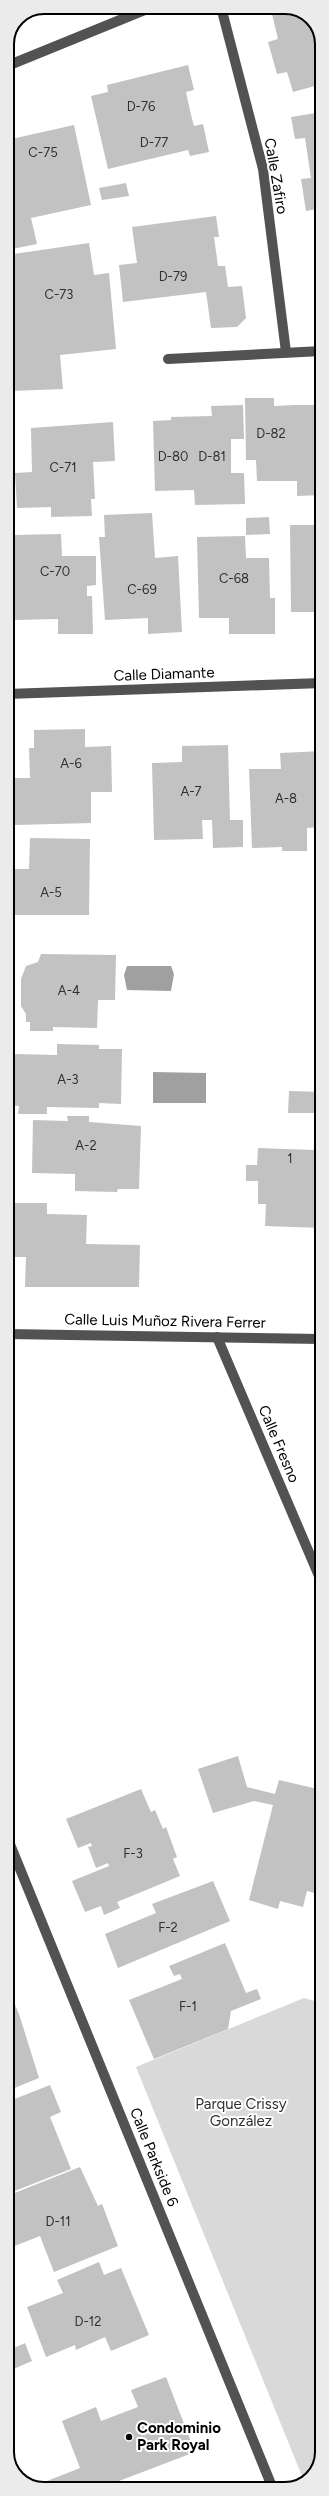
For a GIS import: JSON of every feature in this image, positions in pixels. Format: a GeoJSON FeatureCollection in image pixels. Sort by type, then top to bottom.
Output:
{"type":"FeatureCollection","features":[{"type":"Feature","properties":{"kind":"street"},"geometry":{"type":"LineString","coordinates":[[14,63],[135,14]]}},
{"type":"Feature","properties":{"kind":"street","name":"Calle Zafiro"},"geometry":{"type":"LineString","coordinates":[[223,14],[263,169],[286,352]]}},
{"type":"Feature","properties":{"kind":"street"},"geometry":{"type":"LineString","coordinates":[[168,359],[315,351]]}},
{"type":"Feature","properties":{"kind":"street","name":"Calle Diamante"},"geometry":{"type":"LineString","coordinates":[[14,694],[315,683]]}},
{"type":"Feature","properties":{"kind":"street","name":"Calle Luis Muñoz Rivera Ferrer"},"geometry":{"type":"LineString","coordinates":[[14,1334],[315,1339]]}},
{"type":"Feature","properties":{"kind":"street","name":"Calle Fresno"},"geometry":{"type":"LineString","coordinates":[[217,1337],[315,1567]]}},
{"type":"Feature","properties":{"kind":"street","name":"Calle Parkside 6"},"geometry":{"type":"LineString","coordinates":[[14,1854],[270,2482]]}},
{"type":"Feature","properties":{"kind":"green space","name":"Parque Crissy González"},"geometry":{"type":"Polygon","coordinates":[[[304,1998],[315,2001],[315,2456],[308,2472],[302,2477],[136,2067],[304,1998]]]}},
{"type":"Feature","properties":{"kind":"shaded area"},"geometry":{"type":"Polygon","coordinates":[[[127,966],[171,966],[174,974],[171,991],[127,990],[124,975],[127,966]]]}},
{"type":"Feature","properties":{"kind":"shaded area"},"geometry":{"type":"Polygon","coordinates":[[[153,1072],[206,1073],[206,1103],[153,1103],[153,1072]]]}},
{"type":"Feature","properties":{"kind":"building"},"geometry":{"type":"Polygon","coordinates":[[[272,14],[287,14],[288,16],[293,15],[302,19],[309,26],[315,40],[315,86],[293,92],[287,72],[277,74],[268,42],[278,39],[272,14]]]}},
{"type":"Feature","properties":{"kind":"building"},"geometry":{"type":"Polygon","coordinates":[[[188,65],[194,90],[186,92],[191,115],[194,126],[203,124],[209,152],[190,156],[188,150],[108,169],[91,96],[108,92],[107,85],[188,65]]]}},
{"type":"Feature","properties":{"kind":"building"},"geometry":{"type":"Polygon","coordinates":[[[315,113],[315,209],[306,211],[301,179],[311,178],[305,138],[295,139],[291,117],[315,113]]]}},
{"type":"Feature","properties":{"kind":"building"},"geometry":{"type":"Polygon","coordinates":[[[74,125],[91,205],[31,218],[37,244],[14,249],[14,138],[74,125]]]}},
{"type":"Feature","properties":{"kind":"building"},"geometry":{"type":"Polygon","coordinates":[[[126,183],[129,196],[102,200],[99,188],[126,183]]]}},
{"type":"Feature","properties":{"kind":"building"},"geometry":{"type":"Polygon","coordinates":[[[216,216],[219,237],[214,237],[218,266],[225,266],[228,287],[242,286],[246,318],[237,327],[211,328],[206,292],[123,302],[119,265],[137,263],[132,227],[216,216]]]}},
{"type":"Feature","properties":{"kind":"building"},"geometry":{"type":"Polygon","coordinates":[[[89,243],[94,275],[109,273],[116,349],[60,355],[63,389],[14,391],[14,254],[89,243]]]}},
{"type":"Feature","properties":{"kind":"building"},"geometry":{"type":"Polygon","coordinates":[[[245,398],[274,398],[274,406],[315,405],[315,495],[297,496],[297,481],[257,481],[256,460],[246,460],[245,398]]]}},
{"type":"Feature","properties":{"kind":"building"},"geometry":{"type":"Polygon","coordinates":[[[243,405],[244,439],[231,439],[231,473],[244,473],[245,504],[195,505],[194,490],[155,491],[153,421],[171,420],[171,417],[212,416],[211,406],[243,405]]]}},
{"type":"Feature","properties":{"kind":"building"},"geometry":{"type":"Polygon","coordinates":[[[113,422],[115,461],[93,462],[95,499],[91,499],[92,516],[51,517],[51,507],[17,508],[15,473],[32,472],[31,428],[113,422]]]}},
{"type":"Feature","properties":{"kind":"building"},"geometry":{"type":"Polygon","coordinates":[[[152,513],[155,558],[178,556],[182,632],[148,634],[148,618],[105,620],[99,537],[105,537],[104,515],[152,513]]]}},
{"type":"Feature","properties":{"kind":"building"},"geometry":{"type":"Polygon","coordinates":[[[269,517],[270,534],[246,535],[246,518],[269,517]]]}},
{"type":"Feature","properties":{"kind":"building"},"geometry":{"type":"Polygon","coordinates":[[[290,525],[315,525],[315,612],[291,612],[290,525]]]}},
{"type":"Feature","properties":{"kind":"building"},"geometry":{"type":"Polygon","coordinates":[[[61,534],[62,556],[96,556],[96,585],[87,586],[87,596],[92,596],[93,634],[58,634],[58,619],[15,620],[14,535],[61,534]]]}},
{"type":"Feature","properties":{"kind":"building"},"geometry":{"type":"Polygon","coordinates":[[[245,536],[246,558],[269,558],[270,598],[275,598],[275,634],[229,634],[229,618],[199,618],[197,537],[245,536]]]}},
{"type":"Feature","properties":{"kind":"building"},"geometry":{"type":"Polygon","coordinates":[[[85,729],[85,747],[111,746],[112,792],[91,792],[91,823],[15,825],[14,778],[30,778],[29,748],[34,748],[34,730],[85,729]]]}},
{"type":"Feature","properties":{"kind":"building"},"geometry":{"type":"Polygon","coordinates":[[[228,745],[230,820],[243,820],[243,847],[213,848],[212,820],[202,820],[203,839],[154,840],[152,763],[182,762],[182,746],[228,745]]]}},
{"type":"Feature","properties":{"kind":"building"},"geometry":{"type":"Polygon","coordinates":[[[315,751],[315,827],[307,828],[307,851],[282,851],[282,847],[252,848],[249,769],[281,769],[280,753],[315,751]]]}},
{"type":"Feature","properties":{"kind":"building"},"geometry":{"type":"Polygon","coordinates":[[[30,838],[90,839],[89,915],[14,915],[14,869],[29,869],[30,838]]]}},
{"type":"Feature","properties":{"kind":"building"},"geometry":{"type":"Polygon","coordinates":[[[41,954],[116,955],[115,1000],[98,1000],[97,1028],[53,1027],[53,1031],[30,1031],[30,1022],[26,1022],[26,1014],[21,1006],[21,979],[26,966],[38,962],[41,954]]]}},
{"type":"Feature","properties":{"kind":"building"},"geometry":{"type":"Polygon","coordinates":[[[57,1044],[99,1045],[99,1049],[122,1049],[121,1104],[99,1103],[99,1108],[47,1107],[47,1114],[18,1114],[19,1106],[14,1106],[14,1054],[57,1055],[57,1044]]]}},
{"type":"Feature","properties":{"kind":"building"},"geometry":{"type":"Polygon","coordinates":[[[289,1091],[315,1092],[315,1113],[288,1113],[289,1091]]]}},
{"type":"Feature","properties":{"kind":"building"},"geometry":{"type":"Polygon","coordinates":[[[67,1116],[89,1116],[89,1122],[141,1126],[139,1189],[118,1189],[117,1192],[75,1191],[75,1174],[32,1173],[33,1120],[68,1121],[67,1116]]]}},
{"type":"Feature","properties":{"kind":"building"},"geometry":{"type":"Polygon","coordinates":[[[258,1148],[315,1150],[315,1228],[265,1226],[266,1204],[258,1204],[258,1181],[246,1181],[246,1165],[257,1165],[258,1148]]]}},
{"type":"Feature","properties":{"kind":"building"},"geometry":{"type":"Polygon","coordinates":[[[14,1203],[47,1203],[47,1214],[87,1215],[86,1244],[140,1245],[139,1287],[25,1287],[26,1257],[14,1257],[14,1203]]]}},
{"type":"Feature","properties":{"kind":"building"},"geometry":{"type":"Polygon","coordinates":[[[238,1756],[247,1787],[275,1794],[279,1780],[315,1788],[315,1893],[307,1891],[303,1907],[280,1901],[278,1909],[249,1900],[273,1805],[254,1801],[213,1813],[198,1769],[238,1756]]]}},
{"type":"Feature","properties":{"kind":"building"},"geometry":{"type":"Polygon","coordinates":[[[141,1789],[151,1812],[155,1810],[163,1829],[166,1827],[177,1857],[173,1859],[180,1876],[117,1902],[120,1908],[104,1915],[101,1906],[85,1912],[72,1881],[109,1866],[108,1863],[96,1868],[88,1847],[92,1846],[91,1843],[78,1848],[66,1819],[141,1789]]]}},
{"type":"Feature","properties":{"kind":"building"},"geometry":{"type":"Polygon","coordinates":[[[213,1881],[230,1921],[118,1968],[105,1934],[156,1913],[152,1904],[213,1881]]]}},
{"type":"Feature","properties":{"kind":"building"},"geometry":{"type":"Polygon","coordinates":[[[225,1943],[246,1993],[257,1989],[261,1999],[231,2011],[228,2029],[154,2059],[129,2000],[182,1979],[180,1974],[174,1976],[169,1966],[225,1943]]]}},
{"type":"Feature","properties":{"kind":"building"},"geometry":{"type":"Polygon","coordinates":[[[14,2002],[19,2014],[39,2078],[14,2088],[14,2002]]]}},
{"type":"Feature","properties":{"kind":"building"},"geometry":{"type":"Polygon","coordinates":[[[50,2085],[61,2112],[50,2117],[71,2169],[14,2191],[14,2099],[50,2085]]]}},
{"type":"Feature","properties":{"kind":"building"},"geometry":{"type":"Polygon","coordinates":[[[80,2167],[98,2206],[102,2204],[118,2246],[54,2272],[40,2236],[14,2246],[14,2193],[80,2167]]]}},
{"type":"Feature","properties":{"kind":"building"},"geometry":{"type":"Polygon","coordinates":[[[99,2262],[104,2275],[121,2268],[149,2335],[111,2351],[105,2337],[76,2350],[75,2345],[46,2357],[27,2307],[63,2293],[57,2280],[99,2262]]]}},
{"type":"Feature","properties":{"kind":"building"},"geometry":{"type":"Polygon","coordinates":[[[25,2343],[32,2361],[14,2369],[14,2348],[25,2343]]]}},
{"type":"Feature","properties":{"kind":"building","name":"Condominio Park Royal"},"geometry":{"type":"Polygon","coordinates":[[[166,2377],[195,2452],[116,2482],[47,2482],[80,2468],[62,2421],[96,2407],[101,2421],[138,2407],[131,2390],[166,2377]]]}},
{"type":"Feature","properties":{"kind":"place","name":"Condominio Park Royal"},"geometry":{"type":"Point","coordinates":[129,2437]}}]}
